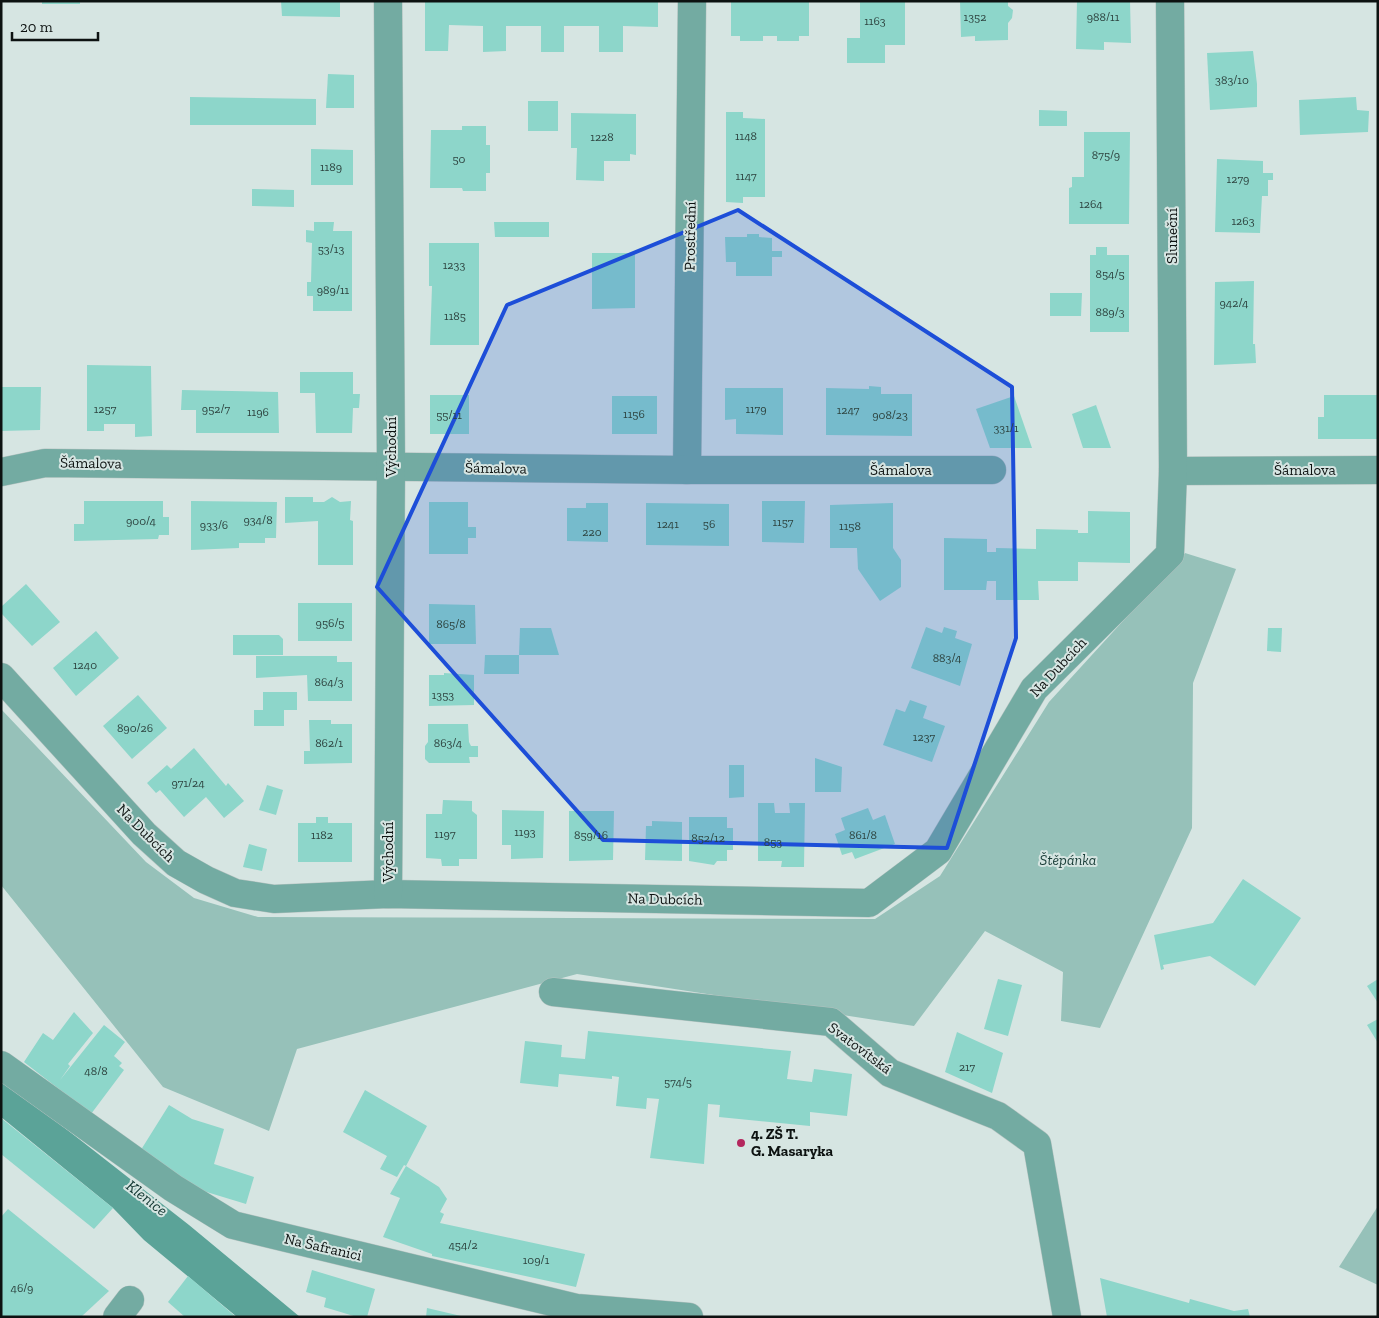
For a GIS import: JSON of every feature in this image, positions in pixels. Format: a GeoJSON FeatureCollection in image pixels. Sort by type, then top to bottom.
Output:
{"type":"FeatureCollection","features":[{"type":"Feature","properties":{"kind":"street","name":"Východní"},"geometry":{"type":"LineString","coordinates":[[388,1],[391,467],[388,894]]}},
{"type":"Feature","properties":{"kind":"street","name":"Prostřední"},"geometry":{"type":"LineString","coordinates":[[687,470],[692,1]]}},
{"type":"Feature","properties":{"kind":"street","name":"Sluneční"},"geometry":{"type":"LineString","coordinates":[[1170,1],[1173,471]]}},
{"type":"Feature","properties":{"kind":"street","name":"Šámalova"},"geometry":{"type":"LineString","coordinates":[[1,472],[45,463],[687,470],[992,470]]}},
{"type":"Feature","properties":{"kind":"street","name":"Šámalova"},"geometry":{"type":"LineString","coordinates":[[1173,471],[1378,470]]}},
{"type":"Feature","properties":{"kind":"street","name":"Na Dubcích"},"geometry":{"type":"LineString","coordinates":[[1,677],[144,834],[176,863],[198,876],[235,893],[274,899],[388,894],[869,903],[938,851],[1034,689],[1170,554],[1173,471]]}},
{"type":"Feature","properties":{"kind":"street","name":"Svatovítská"},"geometry":{"type":"LineString","coordinates":[[553,992],[831,1022],[890,1073],[998,1116],[1037,1144],[1067,1317]]}},
{"type":"Feature","properties":{"kind":"street","name":"Na Šafranici"},"geometry":{"type":"LineString","coordinates":[[1,1065],[173,1188],[233,1225],[577,1308],[689,1317]]}},
{"type":"Feature","properties":{"kind":"highlighted area"},"geometry":{"type":"Polygon","coordinates":[[[738,210],[1012,387],[1016,638],[947,848],[603,840],[377,587],[507,305],[738,210]]]}},
{"type":"Feature","properties":{"kind":"green space","name":"Štěpánka"},"geometry":{"type":"Polygon","coordinates":[[[1185,553],[1236,569],[1193,683],[1192,828],[1100,1028],[1061,1021],[1063,972],[985,931],[914,1026],[577,974],[297,1049],[269,1131],[163,1087],[1,885],[1,709],[146,862],[194,898],[258,917],[875,919],[940,876],[1049,702],[1185,553]]]}},
{"type":"Feature","properties":{"kind":"green space"},"geometry":{"type":"Polygon","coordinates":[[[1378,1206],[1378,1285],[1339,1267],[1378,1206]]]}},
{"type":"Feature","properties":{"kind":"water","name":"Klenice"},"geometry":{"type":"Polygon","coordinates":[[[1,1078],[189,1225],[300,1317],[237,1317],[144,1240],[113,1208],[1,1117],[1,1078]]]}},
{"type":"Feature","properties":{"kind":"building"},"geometry":{"type":"Polygon","coordinates":[[[42,1],[80,1],[80,4],[42,4],[42,1]]]}},
{"type":"Feature","properties":{"kind":"building"},"geometry":{"type":"Polygon","coordinates":[[[281,1],[340,1],[340,17],[282,16],[281,1]]]}},
{"type":"Feature","properties":{"kind":"building"},"geometry":{"type":"Polygon","coordinates":[[[425,1],[658,1],[658,27],[623,26],[623,52],[599,52],[599,26],[564,26],[564,52],[541,52],[541,26],[506,26],[506,51],[483,52],[483,26],[449,25],[448,51],[425,51],[425,1]]]}},
{"type":"Feature","properties":{"kind":"building"},"geometry":{"type":"Polygon","coordinates":[[[731,1],[809,1],[809,36],[799,36],[799,41],[777,41],[777,36],[763,36],[763,41],[740,41],[740,36],[731,36],[731,1]]]}},
{"type":"Feature","properties":{"kind":"building"},"geometry":{"type":"Polygon","coordinates":[[[860,1],[905,1],[905,45],[885,45],[885,63],[847,63],[847,38],[860,38],[860,1]]]}},
{"type":"Feature","properties":{"kind":"building"},"geometry":{"type":"Polygon","coordinates":[[[960,1],[1008,1],[1008,6],[1013,10],[1012,18],[1008,23],[1008,40],[975,41],[975,36],[961,37],[960,1]]]}},
{"type":"Feature","properties":{"kind":"building"},"geometry":{"type":"Polygon","coordinates":[[[1077,1],[1130,1],[1131,43],[1104,42],[1104,50],[1076,49],[1077,1]]]}},
{"type":"Feature","properties":{"kind":"building"},"geometry":{"type":"Polygon","coordinates":[[[1253,51],[1257,84],[1257,107],[1210,110],[1207,53],[1253,51]]]}},
{"type":"Feature","properties":{"kind":"building"},"geometry":{"type":"Polygon","coordinates":[[[328,74],[354,75],[354,108],[326,108],[328,74]]]}},
{"type":"Feature","properties":{"kind":"building"},"geometry":{"type":"Polygon","coordinates":[[[190,97],[316,99],[316,125],[190,125],[190,97]]]}},
{"type":"Feature","properties":{"kind":"building"},"geometry":{"type":"Polygon","coordinates":[[[1356,97],[1357,110],[1369,111],[1368,132],[1300,135],[1299,100],[1356,97]]]}},
{"type":"Feature","properties":{"kind":"building"},"geometry":{"type":"Polygon","coordinates":[[[528,101],[558,101],[558,131],[528,131],[528,101]]]}},
{"type":"Feature","properties":{"kind":"building"},"geometry":{"type":"Polygon","coordinates":[[[1039,110],[1067,111],[1067,126],[1039,126],[1039,110]]]}},
{"type":"Feature","properties":{"kind":"building"},"geometry":{"type":"Polygon","coordinates":[[[726,112],[743,112],[743,118],[765,119],[765,197],[743,197],[743,203],[726,202],[726,112]]]}},
{"type":"Feature","properties":{"kind":"building"},"geometry":{"type":"Polygon","coordinates":[[[571,113],[636,114],[636,155],[630,154],[630,161],[604,161],[604,181],[576,180],[577,148],[571,148],[571,113]]]}},
{"type":"Feature","properties":{"kind":"building"},"geometry":{"type":"Polygon","coordinates":[[[462,126],[486,126],[486,145],[490,145],[490,173],[486,173],[486,191],[463,191],[462,188],[430,188],[431,130],[462,130],[462,126]]]}},
{"type":"Feature","properties":{"kind":"building"},"geometry":{"type":"Polygon","coordinates":[[[1084,132],[1130,132],[1129,224],[1069,224],[1069,188],[1072,187],[1072,177],[1084,177],[1084,132]]]}},
{"type":"Feature","properties":{"kind":"building"},"geometry":{"type":"Polygon","coordinates":[[[311,149],[353,150],[353,185],[311,185],[311,149]]]}},
{"type":"Feature","properties":{"kind":"building"},"geometry":{"type":"Polygon","coordinates":[[[1217,159],[1263,161],[1263,173],[1273,173],[1273,180],[1268,180],[1268,196],[1262,196],[1260,233],[1215,232],[1217,159]]]}},
{"type":"Feature","properties":{"kind":"building"},"geometry":{"type":"Polygon","coordinates":[[[252,189],[294,190],[294,207],[252,206],[252,189]]]}},
{"type":"Feature","properties":{"kind":"building"},"geometry":{"type":"Polygon","coordinates":[[[314,222],[334,222],[333,231],[352,231],[352,311],[313,311],[313,296],[307,296],[307,282],[311,282],[312,243],[306,242],[306,230],[314,231],[314,222]]]}},
{"type":"Feature","properties":{"kind":"building"},"geometry":{"type":"Polygon","coordinates":[[[494,222],[549,222],[549,237],[495,237],[494,222]]]}},
{"type":"Feature","properties":{"kind":"building"},"geometry":{"type":"Polygon","coordinates":[[[747,234],[759,234],[759,237],[772,238],[772,251],[782,251],[782,257],[772,257],[772,276],[736,276],[736,262],[726,262],[725,237],[747,237],[747,234]]]}},
{"type":"Feature","properties":{"kind":"building"},"geometry":{"type":"Polygon","coordinates":[[[429,243],[479,243],[479,345],[430,345],[432,286],[429,286],[429,243]]]}},
{"type":"Feature","properties":{"kind":"building"},"geometry":{"type":"Polygon","coordinates":[[[1096,247],[1107,247],[1107,255],[1129,255],[1129,332],[1090,332],[1090,255],[1096,255],[1096,247]]]}},
{"type":"Feature","properties":{"kind":"building"},"geometry":{"type":"Polygon","coordinates":[[[592,253],[635,253],[635,308],[592,309],[592,253]]]}},
{"type":"Feature","properties":{"kind":"building"},"geometry":{"type":"Polygon","coordinates":[[[1254,281],[1253,344],[1255,344],[1256,363],[1214,365],[1215,282],[1254,281]]]}},
{"type":"Feature","properties":{"kind":"building"},"geometry":{"type":"Polygon","coordinates":[[[1050,293],[1082,293],[1081,316],[1050,316],[1050,293]]]}},
{"type":"Feature","properties":{"kind":"building"},"geometry":{"type":"Polygon","coordinates":[[[87,365],[151,366],[152,436],[135,437],[135,424],[104,424],[104,431],[87,431],[87,365]]]}},
{"type":"Feature","properties":{"kind":"building"},"geometry":{"type":"Polygon","coordinates":[[[300,372],[353,372],[353,394],[360,394],[359,408],[353,408],[352,433],[316,433],[315,393],[300,393],[300,372]]]}},
{"type":"Feature","properties":{"kind":"building"},"geometry":{"type":"Polygon","coordinates":[[[869,386],[881,387],[881,394],[912,394],[912,436],[826,435],[826,388],[869,389],[869,386]]]}},
{"type":"Feature","properties":{"kind":"building"},"geometry":{"type":"Polygon","coordinates":[[[1,387],[41,387],[40,430],[1,431],[1,387]]]}},
{"type":"Feature","properties":{"kind":"building"},"geometry":{"type":"Polygon","coordinates":[[[725,388],[783,388],[783,435],[736,434],[736,419],[725,420],[725,388]]]}},
{"type":"Feature","properties":{"kind":"building"},"geometry":{"type":"Polygon","coordinates":[[[182,390],[278,392],[279,433],[196,433],[196,410],[181,410],[182,390]]]}},
{"type":"Feature","properties":{"kind":"building"},"geometry":{"type":"Polygon","coordinates":[[[430,395],[469,395],[469,434],[430,434],[430,395]]]}},
{"type":"Feature","properties":{"kind":"building"},"geometry":{"type":"Polygon","coordinates":[[[1324,395],[1378,395],[1378,439],[1318,439],[1318,417],[1324,417],[1324,395]]]}},
{"type":"Feature","properties":{"kind":"building"},"geometry":{"type":"Polygon","coordinates":[[[612,396],[657,396],[657,434],[612,434],[612,396]]]}},
{"type":"Feature","properties":{"kind":"building"},"geometry":{"type":"Polygon","coordinates":[[[1014,396],[1032,448],[990,448],[976,409],[1014,396]]]}},
{"type":"Feature","properties":{"kind":"building"},"geometry":{"type":"Polygon","coordinates":[[[1096,405],[1111,448],[1083,448],[1072,414],[1096,405]]]}},
{"type":"Feature","properties":{"kind":"building"},"geometry":{"type":"Polygon","coordinates":[[[285,497],[313,497],[313,502],[324,502],[332,497],[340,502],[351,501],[350,520],[353,521],[353,565],[318,565],[318,521],[285,523],[285,497]]]}},
{"type":"Feature","properties":{"kind":"building"},"geometry":{"type":"Polygon","coordinates":[[[84,501],[163,501],[163,517],[169,517],[169,535],[159,535],[158,539],[74,541],[74,524],[84,524],[84,501]]]}},
{"type":"Feature","properties":{"kind":"building"},"geometry":{"type":"Polygon","coordinates":[[[191,501],[277,502],[276,538],[265,538],[265,543],[239,543],[239,548],[191,550],[191,501]]]}},
{"type":"Feature","properties":{"kind":"building"},"geometry":{"type":"Polygon","coordinates":[[[762,501],[805,501],[804,543],[762,542],[762,501]]]}},
{"type":"Feature","properties":{"kind":"building"},"geometry":{"type":"Polygon","coordinates":[[[429,502],[468,502],[468,527],[476,527],[476,538],[468,538],[468,554],[429,554],[429,502]]]}},
{"type":"Feature","properties":{"kind":"building"},"geometry":{"type":"Polygon","coordinates":[[[586,503],[608,503],[608,542],[567,541],[567,508],[586,508],[586,503]]]}},
{"type":"Feature","properties":{"kind":"building"},"geometry":{"type":"Polygon","coordinates":[[[646,503],[729,504],[729,546],[646,545],[646,503]]]}},
{"type":"Feature","properties":{"kind":"building"},"geometry":{"type":"Polygon","coordinates":[[[893,503],[893,548],[901,560],[901,587],[880,601],[858,569],[857,548],[830,548],[830,505],[893,503]]]}},
{"type":"Feature","properties":{"kind":"building"},"geometry":{"type":"Polygon","coordinates":[[[1088,511],[1130,512],[1130,563],[1078,562],[1078,581],[1038,581],[1039,600],[996,600],[996,581],[987,581],[986,590],[944,590],[944,538],[987,539],[987,552],[996,552],[996,548],[1036,549],[1036,529],[1078,530],[1078,533],[1088,533],[1088,511]]]}},
{"type":"Feature","properties":{"kind":"building"},"geometry":{"type":"Polygon","coordinates":[[[26,584],[60,622],[32,646],[1,613],[1,607],[26,584]]]}},
{"type":"Feature","properties":{"kind":"building"},"geometry":{"type":"Polygon","coordinates":[[[298,603],[352,603],[352,641],[298,641],[298,603]]]}},
{"type":"Feature","properties":{"kind":"building"},"geometry":{"type":"Polygon","coordinates":[[[429,604],[475,605],[476,644],[429,644],[429,604]]]}},
{"type":"Feature","properties":{"kind":"building"},"geometry":{"type":"Polygon","coordinates":[[[926,627],[942,633],[944,627],[957,631],[955,638],[972,644],[960,686],[911,668],[926,627]]]}},
{"type":"Feature","properties":{"kind":"building"},"geometry":{"type":"Polygon","coordinates":[[[520,628],[551,628],[559,655],[519,655],[520,628]]]}},
{"type":"Feature","properties":{"kind":"building"},"geometry":{"type":"Polygon","coordinates":[[[1268,628],[1282,628],[1281,652],[1267,651],[1268,628]]]}},
{"type":"Feature","properties":{"kind":"building"},"geometry":{"type":"Polygon","coordinates":[[[96,631],[119,658],[76,696],[53,668],[96,631]]]}},
{"type":"Feature","properties":{"kind":"building"},"geometry":{"type":"Polygon","coordinates":[[[233,635],[279,635],[283,639],[283,655],[233,655],[233,635]]]}},
{"type":"Feature","properties":{"kind":"building"},"geometry":{"type":"Polygon","coordinates":[[[485,655],[519,655],[519,674],[484,674],[485,655]]]}},
{"type":"Feature","properties":{"kind":"building"},"geometry":{"type":"Polygon","coordinates":[[[256,656],[337,656],[337,662],[352,662],[352,701],[308,701],[307,675],[256,678],[256,656]]]}},
{"type":"Feature","properties":{"kind":"building"},"geometry":{"type":"Polygon","coordinates":[[[444,673],[474,675],[474,705],[429,706],[429,675],[444,675],[444,673]]]}},
{"type":"Feature","properties":{"kind":"building"},"geometry":{"type":"Polygon","coordinates":[[[263,692],[297,692],[297,710],[284,710],[284,726],[254,726],[254,710],[263,710],[263,692]]]}},
{"type":"Feature","properties":{"kind":"building"},"geometry":{"type":"Polygon","coordinates":[[[138,695],[167,728],[132,759],[103,726],[138,695]]]}},
{"type":"Feature","properties":{"kind":"building"},"geometry":{"type":"Polygon","coordinates":[[[910,700],[927,706],[923,718],[945,726],[932,762],[883,745],[896,709],[905,712],[910,700]]]}},
{"type":"Feature","properties":{"kind":"building"},"geometry":{"type":"Polygon","coordinates":[[[309,720],[331,720],[331,724],[352,724],[352,763],[304,764],[304,751],[310,751],[309,720]]]}},
{"type":"Feature","properties":{"kind":"building"},"geometry":{"type":"Polygon","coordinates":[[[428,724],[468,724],[469,742],[471,746],[478,746],[478,757],[469,757],[470,763],[429,763],[425,759],[425,746],[428,742],[428,724]]]}},
{"type":"Feature","properties":{"kind":"building"},"geometry":{"type":"Polygon","coordinates":[[[194,748],[226,786],[228,783],[244,801],[224,818],[206,797],[184,817],[160,790],[156,793],[147,783],[167,765],[171,769],[194,748]]]}},
{"type":"Feature","properties":{"kind":"building"},"geometry":{"type":"Polygon","coordinates":[[[815,758],[842,767],[841,792],[815,792],[815,758]]]}},
{"type":"Feature","properties":{"kind":"building"},"geometry":{"type":"Polygon","coordinates":[[[729,765],[744,765],[744,797],[729,798],[729,765]]]}},
{"type":"Feature","properties":{"kind":"building"},"geometry":{"type":"Polygon","coordinates":[[[267,785],[283,790],[276,815],[259,810],[267,785]]]}},
{"type":"Feature","properties":{"kind":"building"},"geometry":{"type":"Polygon","coordinates":[[[443,800],[472,801],[472,811],[477,815],[477,859],[459,859],[459,866],[442,866],[441,859],[426,858],[426,814],[442,814],[443,800]]]}},
{"type":"Feature","properties":{"kind":"building"},"geometry":{"type":"Polygon","coordinates":[[[758,803],[774,803],[775,813],[790,813],[789,803],[805,803],[804,867],[781,867],[782,861],[758,861],[758,803]]]}},
{"type":"Feature","properties":{"kind":"building"},"geometry":{"type":"Polygon","coordinates":[[[868,808],[873,820],[885,815],[895,844],[855,859],[852,852],[842,855],[835,834],[845,830],[841,818],[868,808]]]}},
{"type":"Feature","properties":{"kind":"building"},"geometry":{"type":"Polygon","coordinates":[[[502,810],[544,811],[543,858],[511,859],[511,845],[502,845],[502,810]]]}},
{"type":"Feature","properties":{"kind":"building"},"geometry":{"type":"Polygon","coordinates":[[[569,811],[614,811],[613,860],[569,861],[569,811]]]}},
{"type":"Feature","properties":{"kind":"building"},"geometry":{"type":"Polygon","coordinates":[[[316,817],[328,817],[328,823],[352,823],[352,862],[298,862],[298,823],[316,823],[316,817]]]}},
{"type":"Feature","properties":{"kind":"building"},"geometry":{"type":"Polygon","coordinates":[[[689,817],[727,817],[727,828],[733,828],[733,850],[727,850],[727,861],[717,861],[714,865],[689,861],[689,817]]]}},
{"type":"Feature","properties":{"kind":"building"},"geometry":{"type":"Polygon","coordinates":[[[652,821],[682,822],[682,861],[645,860],[646,826],[652,826],[652,821]]]}},
{"type":"Feature","properties":{"kind":"building"},"geometry":{"type":"Polygon","coordinates":[[[249,844],[267,849],[262,871],[243,867],[249,844]]]}},
{"type":"Feature","properties":{"kind":"building"},"geometry":{"type":"Polygon","coordinates":[[[1243,879],[1301,918],[1255,986],[1210,956],[1163,965],[1164,969],[1161,970],[1154,935],[1213,923],[1243,879]]]}},
{"type":"Feature","properties":{"kind":"building"},"geometry":{"type":"Polygon","coordinates":[[[998,979],[1022,985],[1008,1036],[984,1029],[998,979]]]}},
{"type":"Feature","properties":{"kind":"building"},"geometry":{"type":"Polygon","coordinates":[[[1378,979],[1378,1003],[1367,986],[1378,979]]]}},
{"type":"Feature","properties":{"kind":"building"},"geometry":{"type":"Polygon","coordinates":[[[74,1012],[93,1033],[68,1064],[70,1066],[60,1080],[104,1025],[125,1042],[114,1056],[122,1063],[119,1066],[124,1070],[91,1114],[24,1062],[43,1033],[53,1040],[74,1012]]]}},
{"type":"Feature","properties":{"kind":"building"},"geometry":{"type":"Polygon","coordinates":[[[1378,1019],[1378,1043],[1367,1025],[1378,1019]]]}},
{"type":"Feature","properties":{"kind":"building"},"geometry":{"type":"Polygon","coordinates":[[[588,1031],[791,1051],[787,1079],[812,1082],[814,1069],[852,1074],[847,1116],[810,1112],[810,1126],[719,1117],[720,1105],[708,1104],[704,1164],[650,1158],[659,1099],[647,1098],[646,1109],[616,1106],[619,1077],[612,1076],[612,1079],[559,1074],[558,1087],[520,1083],[525,1041],[562,1045],[561,1057],[585,1059],[588,1031]]]}},
{"type":"Feature","properties":{"kind":"building"},"geometry":{"type":"Polygon","coordinates":[[[957,1032],[1003,1053],[992,1093],[945,1072],[957,1032]]]}},
{"type":"Feature","properties":{"kind":"building"},"geometry":{"type":"Polygon","coordinates":[[[365,1090],[427,1126],[406,1166],[404,1165],[397,1177],[380,1169],[387,1156],[343,1132],[365,1090]]]}},
{"type":"Feature","properties":{"kind":"building"},"geometry":{"type":"Polygon","coordinates":[[[169,1105],[192,1119],[224,1129],[214,1164],[254,1177],[246,1204],[200,1190],[139,1153],[169,1105]]]}},
{"type":"Feature","properties":{"kind":"building"},"geometry":{"type":"Polygon","coordinates":[[[1,1118],[113,1208],[94,1229],[1,1154],[1,1118]]]}},
{"type":"Feature","properties":{"kind":"building"},"geometry":{"type":"Polygon","coordinates":[[[406,1166],[439,1187],[447,1199],[440,1212],[444,1214],[440,1223],[585,1254],[576,1287],[432,1256],[432,1254],[383,1237],[400,1198],[390,1194],[406,1166]]]}},
{"type":"Feature","properties":{"kind":"building"},"geometry":{"type":"Polygon","coordinates":[[[8,1209],[109,1291],[81,1317],[1,1317],[1,1217],[8,1209]]]}},
{"type":"Feature","properties":{"kind":"building"},"geometry":{"type":"Polygon","coordinates":[[[312,1270],[375,1289],[367,1317],[357,1317],[324,1307],[326,1298],[306,1292],[312,1270]]]}},
{"type":"Feature","properties":{"kind":"building"},"geometry":{"type":"Polygon","coordinates":[[[188,1276],[236,1317],[185,1317],[168,1302],[188,1276]]]}},
{"type":"Feature","properties":{"kind":"building"},"geometry":{"type":"Polygon","coordinates":[[[1100,1278],[1189,1303],[1190,1299],[1234,1311],[1248,1309],[1250,1317],[1107,1317],[1100,1278]]]}},
{"type":"Feature","properties":{"kind":"building"},"geometry":{"type":"Polygon","coordinates":[[[427,1308],[461,1316],[461,1317],[426,1317],[427,1308]]]}},
{"type":"Feature","properties":{"kind":"place","name":"4. ZŠ T. G. Masaryka"},"geometry":{"type":"Point","coordinates":[741,1143]}}]}
